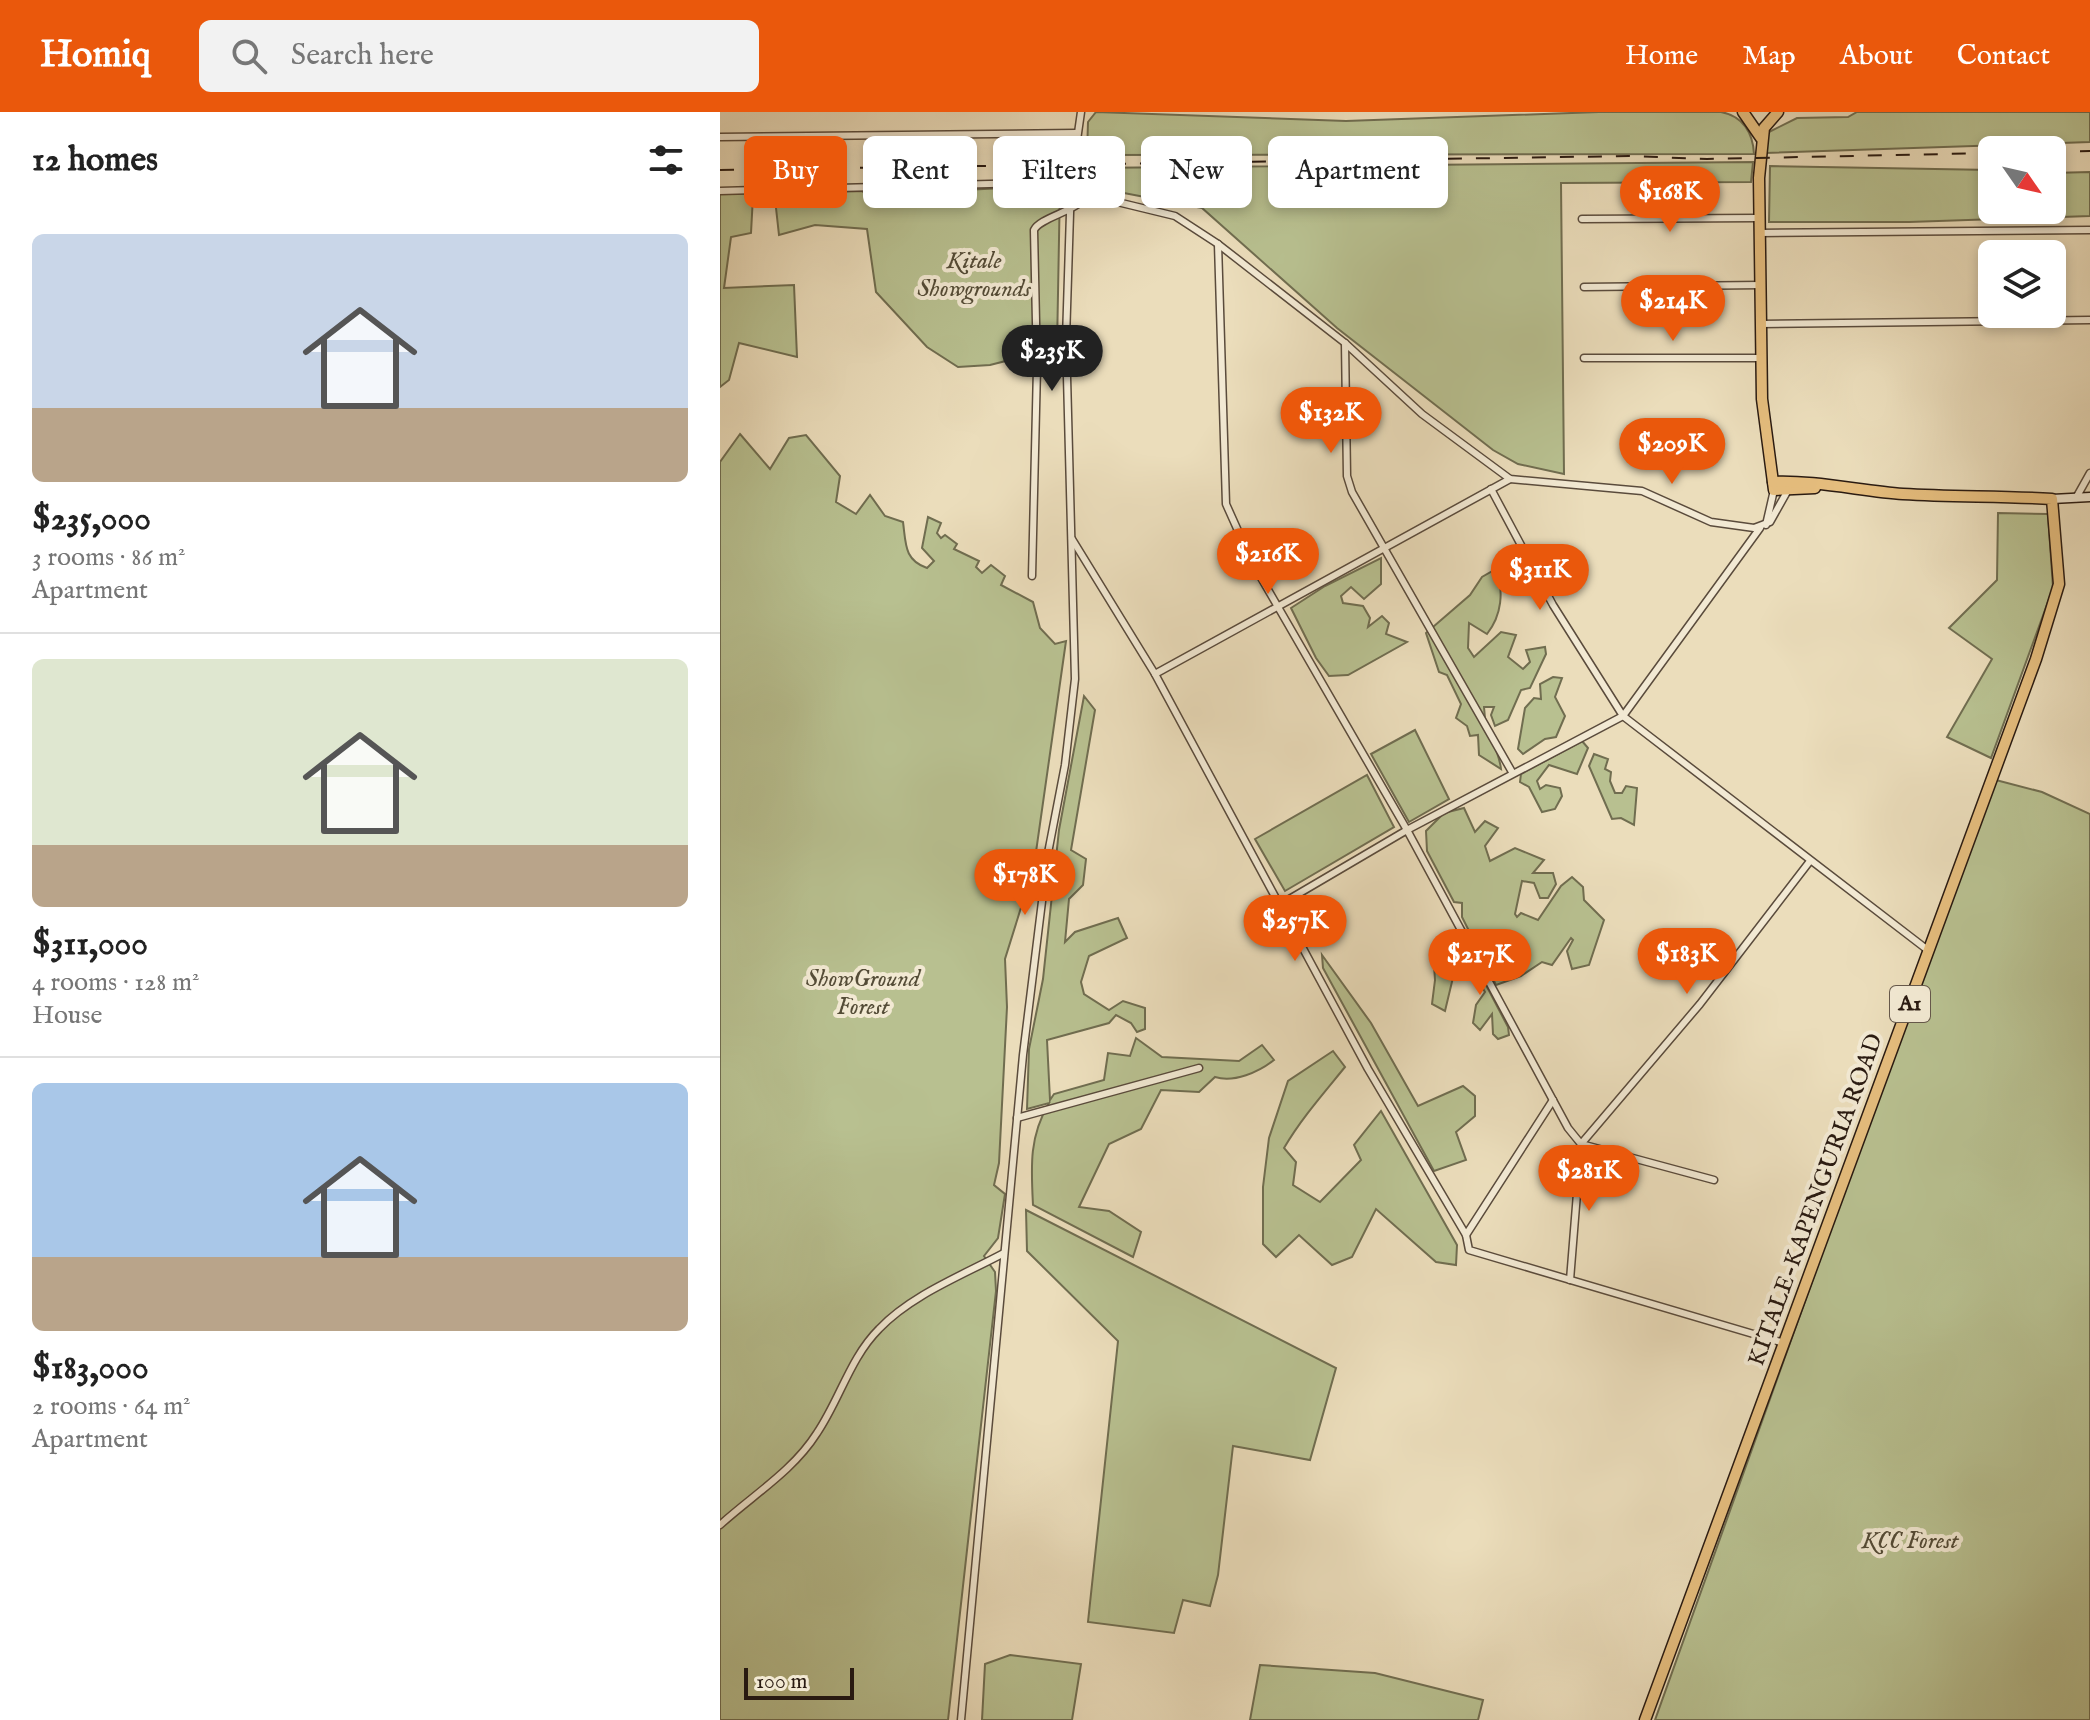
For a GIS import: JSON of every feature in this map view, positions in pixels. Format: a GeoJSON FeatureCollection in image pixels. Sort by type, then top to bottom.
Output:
{"type":"FeatureCollection","features":[{"type":"Feature","properties":{"kind":"highway"},"geometry":{"type":"LineString","coordinates":[[1745,112],[1755,112]]}},
{"type":"Feature","properties":{"kind":"highway"},"geometry":{"type":"LineString","coordinates":[[1745,112],[1761,138]]}},
{"type":"Feature","properties":{"kind":"highway"},"geometry":{"type":"LineString","coordinates":[[1778,112],[1768,121],[1761,138],[1759,218],[1763,416],[1774,486],[2052,499]]}},
{"type":"Feature","properties":{"kind":"highway"},"geometry":{"type":"LineString","coordinates":[[1770,456],[1788,486]]}},
{"type":"Feature","properties":{"kind":"highway","name":"KITALE-KAPENGURIA ROAD"},"geometry":{"type":"LineString","coordinates":[[1645,1720],[2056,600],[2059,571],[2052,499]]}},
{"type":"Feature","properties":{"kind":"street"},"geometry":{"type":"LineString","coordinates":[[1077,136],[1082,114]]}},
{"type":"Feature","properties":{"kind":"street"},"geometry":{"type":"LineString","coordinates":[[720,137],[1077,133]]}},
{"type":"Feature","properties":{"kind":"street"},"geometry":{"type":"LineString","coordinates":[[720,191],[993,184]]}},
{"type":"Feature","properties":{"kind":"street"},"geometry":{"type":"LineString","coordinates":[[1032,576],[1037,368],[1034,230],[1040,222],[1070,212],[1085,199],[1105,199],[1175,216],[1218,244],[1345,343],[1422,414],[1510,479],[1642,491],[1711,522],[1763,526]]}},
{"type":"Feature","properties":{"kind":"street"},"geometry":{"type":"LineString","coordinates":[[961,1720],[1017,1118],[1048,853],[1065,765],[1075,679],[1066,339],[1070,208]]}},
{"type":"Feature","properties":{"kind":"street"},"geometry":{"type":"LineString","coordinates":[[1582,219],[1759,218]]}},
{"type":"Feature","properties":{"kind":"street"},"geometry":{"type":"LineString","coordinates":[[1759,233],[2090,231]]}},
{"type":"Feature","properties":{"kind":"street"},"geometry":{"type":"LineString","coordinates":[[1218,244],[1226,504],[1238,534],[1407,830],[1553,1100],[1581,1144],[1714,1180]]}},
{"type":"Feature","properties":{"kind":"street"},"geometry":{"type":"LineString","coordinates":[[1584,287],[1761,285]]}},
{"type":"Feature","properties":{"kind":"street"},"geometry":{"type":"LineString","coordinates":[[1760,324],[2090,320]]}},
{"type":"Feature","properties":{"kind":"street"},"geometry":{"type":"LineString","coordinates":[[1345,343],[1347,476],[1360,507],[1512,772]]}},
{"type":"Feature","properties":{"kind":"street"},"geometry":{"type":"LineString","coordinates":[[1584,358],[1761,358]]}},
{"type":"Feature","properties":{"kind":"street"},"geometry":{"type":"LineString","coordinates":[[2076,498],[2090,473]]}},
{"type":"Feature","properties":{"kind":"street"},"geometry":{"type":"LineString","coordinates":[[1155,674],[1510,479]]}},
{"type":"Feature","properties":{"kind":"street"},"geometry":{"type":"LineString","coordinates":[[1763,526],[1774,486]]}},
{"type":"Feature","properties":{"kind":"street"},"geometry":{"type":"LineString","coordinates":[[1281,904],[1512,772],[1623,716],[1763,526],[1788,486]]}},
{"type":"Feature","properties":{"kind":"street"},"geometry":{"type":"LineString","coordinates":[[1491,489],[1553,605],[1623,716],[1929,951]]}},
{"type":"Feature","properties":{"kind":"street"},"geometry":{"type":"LineString","coordinates":[[2052,499],[2090,497]]}},
{"type":"Feature","properties":{"kind":"street"},"geometry":{"type":"LineString","coordinates":[[1071,537],[1155,674],[1368,1069],[1466,1235],[1469,1250],[1784,1343]]}},
{"type":"Feature","properties":{"kind":"street"},"geometry":{"type":"LineString","coordinates":[[1570,1280],[1581,1144],[1700,1004],[1810,861]]}},
{"type":"Feature","properties":{"kind":"street"},"geometry":{"type":"LineString","coordinates":[[1017,1118],[1199,1068]]}},
{"type":"Feature","properties":{"kind":"street"},"geometry":{"type":"LineString","coordinates":[[1466,1235],[1553,1100]]}},
{"type":"Feature","properties":{"kind":"street"},"geometry":{"type":"LineString","coordinates":[[720,1525],[796,1462],[835,1404],[861,1349],[881,1326],[903,1308],[1004,1253]]}},
{"type":"Feature","properties":{"kind":"green space"},"geometry":{"type":"Polygon","coordinates":[[[1096,112],[1346,121],[1599,112],[1721,112],[1735,117],[1745,127],[1752,139],[1754,154],[1448,154],[1448,136],[1268,136],[1268,155],[1252,155],[1252,136],[1141,136],[1141,155],[1125,155],[1125,136],[1088,136],[1088,122],[1096,112]]]}},
{"type":"Feature","properties":{"kind":"green space"},"geometry":{"type":"Polygon","coordinates":[[[1857,112],[2090,112],[2090,142],[2066,143],[2066,136],[1978,136],[1978,146],[1766,153],[1767,133],[1797,118],[1848,117],[1857,112]]]}},
{"type":"Feature","properties":{"kind":"green space"},"geometry":{"type":"Polygon","coordinates":[[[1753,162],[1751,182],[1561,183],[1564,474],[1518,464],[1493,450],[1337,328],[1202,208],[1252,208],[1252,166],[1268,166],[1268,208],[1448,208],[1448,165],[1753,162]]]}},
{"type":"Feature","properties":{"kind":"green space"},"geometry":{"type":"Polygon","coordinates":[[[1770,166],[1978,170],[1978,220],[1769,222],[1770,166]]]}},
{"type":"Feature","properties":{"kind":"green space"},"geometry":{"type":"Polygon","coordinates":[[[1141,167],[1141,196],[1125,193],[1125,168],[1141,167]]]}},
{"type":"Feature","properties":{"kind":"green space"},"geometry":{"type":"Polygon","coordinates":[[[2090,172],[2090,216],[2066,217],[2066,173],[2090,172]]]}},
{"type":"Feature","properties":{"kind":"green space","name":"Kitale Showgrounds"},"geometry":{"type":"Polygon","coordinates":[[[993,188],[993,208],[1060,208],[1057,348],[990,365],[958,367],[927,347],[876,292],[867,229],[815,225],[779,235],[776,208],[847,208],[847,191],[863,192],[863,208],[977,208],[977,189],[993,188]]]}},
{"type":"Feature","properties":{"kind":"green space","name":"Kitale Showgrounds"},"geometry":{"type":"Polygon","coordinates":[[[744,193],[744,208],[752,208],[751,233],[731,237],[724,288],[794,285],[797,357],[739,343],[729,380],[720,387],[720,194],[744,193]]]}},
{"type":"Feature","properties":{"kind":"green space","name":"ShowGround Forest"},"geometry":{"type":"Polygon","coordinates":[[[740,434],[770,469],[789,438],[806,435],[840,476],[836,502],[856,514],[870,495],[885,516],[903,522],[910,556],[927,568],[934,561],[922,548],[928,517],[941,523],[937,533],[941,538],[945,535],[957,544],[954,549],[979,561],[976,567],[982,573],[991,565],[1005,576],[1001,585],[1033,602],[1040,628],[1055,644],[1066,641],[1034,866],[1005,959],[1007,1007],[999,1163],[994,1185],[1005,1194],[998,1238],[984,1256],[995,1272],[996,1291],[948,1720],[720,1720],[720,462],[740,434]]]}},
{"type":"Feature","properties":{"kind":"green space"},"geometry":{"type":"Polygon","coordinates":[[[1998,513],[2048,514],[2053,588],[1991,758],[1947,737],[1992,659],[1949,628],[1997,580],[1998,513]]]}},
{"type":"Feature","properties":{"kind":"green space"},"geometry":{"type":"Polygon","coordinates":[[[1381,558],[1381,584],[1364,599],[1351,587],[1341,596],[1343,603],[1363,606],[1370,618],[1368,627],[1382,616],[1389,623],[1386,634],[1407,642],[1348,675],[1329,676],[1316,658],[1291,608],[1325,586],[1381,558]]]}},
{"type":"Feature","properties":{"kind":"green space"},"geometry":{"type":"Polygon","coordinates":[[[1496,569],[1501,594],[1499,611],[1487,634],[1469,623],[1468,648],[1474,657],[1501,632],[1516,635],[1508,657],[1523,669],[1530,662],[1526,650],[1545,647],[1546,654],[1530,688],[1521,690],[1508,720],[1495,726],[1491,715],[1494,707],[1484,707],[1501,769],[1479,755],[1478,735],[1470,736],[1467,726],[1456,718],[1461,704],[1447,675],[1439,672],[1426,633],[1470,595],[1482,577],[1496,569]]]}},
{"type":"Feature","properties":{"kind":"green space"},"geometry":{"type":"Polygon","coordinates":[[[1553,677],[1562,678],[1555,697],[1565,716],[1556,737],[1545,739],[1523,754],[1518,749],[1525,708],[1534,698],[1541,699],[1540,684],[1553,677]]]}},
{"type":"Feature","properties":{"kind":"green space"},"geometry":{"type":"Polygon","coordinates":[[[1084,696],[1095,710],[1071,850],[1086,859],[1083,885],[1069,899],[1065,942],[1075,932],[1118,918],[1127,938],[1089,956],[1081,982],[1084,994],[1109,1010],[1123,1001],[1145,1008],[1145,1029],[1137,1032],[1131,1023],[1116,1015],[1109,1023],[1047,1040],[1050,1100],[1054,1094],[1104,1080],[1108,1053],[1130,1056],[1136,1038],[1162,1057],[1239,1061],[1262,1045],[1274,1060],[1246,1075],[1230,1079],[1215,1077],[1199,1092],[1161,1090],[1141,1129],[1109,1144],[1079,1207],[1109,1211],[1141,1232],[1133,1257],[1033,1205],[1035,1140],[1049,1103],[1027,1109],[1029,1049],[1043,979],[1059,830],[1084,696]]]}},
{"type":"Feature","properties":{"kind":"green space"},"geometry":{"type":"Polygon","coordinates":[[[1415,730],[1449,799],[1409,822],[1371,754],[1415,730]]]}},
{"type":"Feature","properties":{"kind":"green space"},"geometry":{"type":"Polygon","coordinates":[[[1582,741],[1588,748],[1577,774],[1549,765],[1537,781],[1540,789],[1546,785],[1560,788],[1562,796],[1555,809],[1542,812],[1529,787],[1520,782],[1521,774],[1582,741]]]}},
{"type":"Feature","properties":{"kind":"green space"},"geometry":{"type":"Polygon","coordinates":[[[1594,754],[1608,759],[1605,769],[1611,772],[1610,781],[1615,793],[1622,793],[1626,786],[1637,788],[1634,825],[1621,818],[1612,819],[1589,766],[1594,754]]]}},
{"type":"Feature","properties":{"kind":"green space"},"geometry":{"type":"Polygon","coordinates":[[[1367,775],[1394,827],[1285,891],[1255,839],[1367,775]]]}},
{"type":"Feature","properties":{"kind":"green space","name":"KCC Forest"},"geometry":{"type":"Polygon","coordinates":[[[1992,779],[2042,792],[2090,814],[2090,1720],[1655,1720],[1992,779]]]}},
{"type":"Feature","properties":{"kind":"green space"},"geometry":{"type":"Polygon","coordinates":[[[1464,808],[1475,832],[1485,821],[1498,828],[1485,846],[1490,861],[1515,848],[1544,860],[1533,873],[1553,873],[1556,884],[1548,898],[1540,898],[1534,883],[1522,881],[1517,917],[1521,913],[1538,920],[1561,886],[1572,877],[1583,887],[1584,900],[1604,920],[1589,965],[1572,969],[1567,951],[1573,940],[1571,938],[1552,965],[1542,962],[1521,976],[1496,985],[1462,917],[1462,903],[1454,902],[1427,851],[1426,831],[1444,813],[1464,808]]]}},
{"type":"Feature","properties":{"kind":"green space"},"geometry":{"type":"Polygon","coordinates":[[[1438,946],[1449,954],[1466,947],[1508,1027],[1509,1035],[1498,1039],[1493,1034],[1492,1014],[1480,1030],[1473,1023],[1476,1005],[1485,992],[1468,964],[1456,965],[1445,1011],[1432,1004],[1435,980],[1433,951],[1438,946]]]}},
{"type":"Feature","properties":{"kind":"green space"},"geometry":{"type":"Polygon","coordinates":[[[1322,955],[1371,1023],[1418,1106],[1463,1086],[1475,1096],[1475,1116],[1456,1132],[1466,1160],[1434,1171],[1323,968],[1322,955]]]}},
{"type":"Feature","properties":{"kind":"green space"},"geometry":{"type":"Polygon","coordinates":[[[1333,1051],[1345,1067],[1284,1148],[1296,1162],[1293,1185],[1320,1202],[1361,1160],[1354,1145],[1381,1111],[1457,1245],[1456,1265],[1436,1262],[1376,1209],[1352,1257],[1332,1265],[1299,1235],[1276,1257],[1263,1244],[1263,1187],[1269,1138],[1288,1081],[1333,1051]]]}},
{"type":"Feature","properties":{"kind":"green space"},"geometry":{"type":"Polygon","coordinates":[[[1026,1210],[1336,1368],[1310,1460],[1233,1446],[1218,1575],[1210,1606],[1183,1600],[1174,1633],[1088,1622],[1118,1341],[1027,1251],[1026,1210]]]}},
{"type":"Feature","properties":{"kind":"green space"},"geometry":{"type":"Polygon","coordinates":[[[1010,1655],[1081,1664],[1072,1720],[982,1720],[985,1664],[1010,1655]]]}},
{"type":"Feature","properties":{"kind":"green space"},"geometry":{"type":"Polygon","coordinates":[[[1260,1665],[1375,1673],[1483,1700],[1478,1720],[1250,1720],[1260,1665]]]}},
{"type":"Feature","properties":{"kind":"railway"},"geometry":{"type":"LineString","coordinates":[[2066,152],[2090,151]]}},
{"type":"Feature","properties":{"kind":"railway"},"geometry":{"type":"LineString","coordinates":[[720,170],[1978,153]]}}]}
